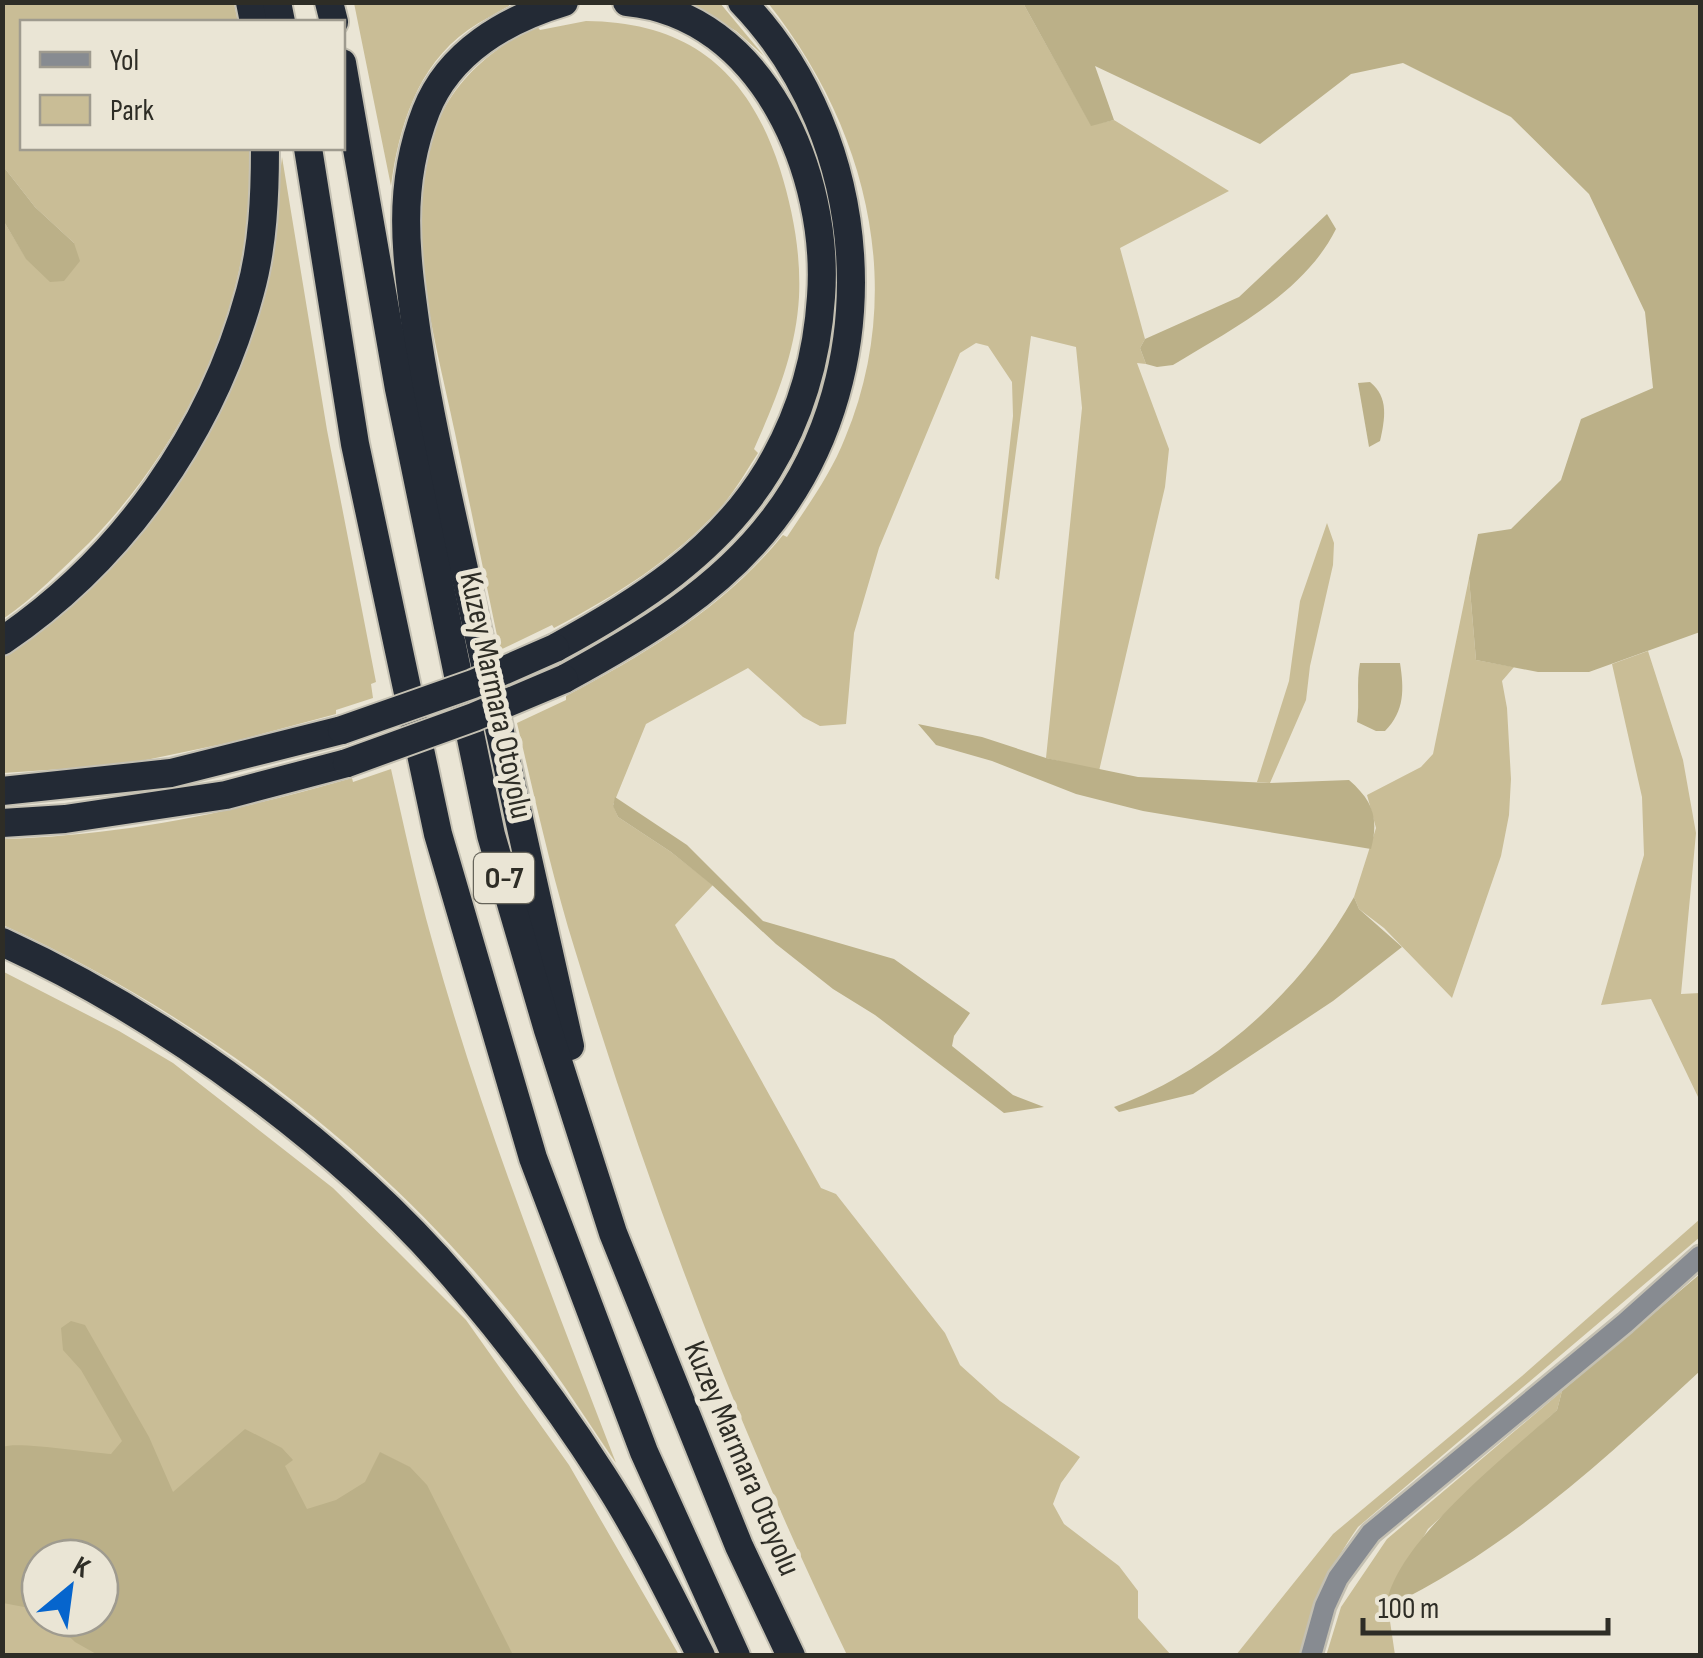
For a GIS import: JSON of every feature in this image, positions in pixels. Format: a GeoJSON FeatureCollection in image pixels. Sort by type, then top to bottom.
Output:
{"type":"FeatureCollection","features":[{"type":"Feature","properties":{"kind":"highway"},"geometry":{"type":"LineString","coordinates":[[564,2],[529,12],[497,29],[448,74],[427,108],[409,172],[404,245],[426,392],[613,1233]]}},
{"type":"Feature","properties":{"kind":"highway"},"geometry":{"type":"LineString","coordinates":[[2,792],[171,773],[342,730],[473,684],[555,648],[672,576],[706,546],[750,497],[804,396],[822,296],[821,248],[807,180],[792,132],[749,65],[718,38],[678,15],[627,2]]}},
{"type":"Feature","properties":{"kind":"highway"},"geometry":{"type":"LineString","coordinates":[[2,823],[66,819],[226,795],[347,763],[564,679],[659,623],[729,569],[785,504],[810,460],[830,412],[842,367],[852,278],[850,234],[839,182],[812,103],[786,60],[742,2]]}},
{"type":"Feature","properties":{"kind":"highway","name":"Kuzey Marmara Otoyolu"},"geometry":{"type":"LineString","coordinates":[[345,81],[398,390],[491,835],[613,1233],[738,1546],[791,1656]]}},
{"type":"Feature","properties":{"kind":"highway"},"geometry":{"type":"LineString","coordinates":[[2,641],[90,567],[141,512],[190,439],[222,376],[251,289],[262,214],[265,150]]}},
{"type":"Feature","properties":{"kind":"highway","name":"O-7"},"geometry":{"type":"LineString","coordinates":[[308,150],[356,444],[438,834],[532,1158],[644,1452],[736,1656]]}},
{"type":"Feature","properties":{"kind":"highway"},"geometry":{"type":"LineString","coordinates":[[2,942],[129,1009],[232,1079],[330,1156],[412,1232],[466,1290],[604,1477],[702,1656]]}},
{"type":"Feature","properties":{"kind":"street"},"geometry":{"type":"LineString","coordinates":[[1311,1656],[1325,1606],[1338,1578],[1371,1533],[1700,1256]]}},
{"type":"Feature","properties":{"kind":"green space"},"geometry":{"type":"Polygon","coordinates":[[[3,3],[234,3],[238,20],[20,20],[20,150],[250,150],[248,217],[241,263],[229,308],[196,393],[148,472],[120,509],[58,573],[3,619],[3,220],[26,258],[74,243],[35,207],[3,166],[3,3]]]}},
{"type":"Feature","properties":{"kind":"green space"},"geometry":{"type":"Polygon","coordinates":[[[354,3],[510,3],[450,45],[423,80],[405,120],[391,186],[354,3]]]}},
{"type":"Feature","properties":{"kind":"green space"},"geometry":{"type":"Polygon","coordinates":[[[689,3],[720,3],[764,56],[736,31],[689,3]]]}},
{"type":"Feature","properties":{"kind":"green space"},"geometry":{"type":"Polygon","coordinates":[[[768,3],[1023,3],[1091,125],[1114,120],[1229,191],[1120,248],[1145,339],[1140,348],[1146,364],[1137,363],[1169,449],[1165,487],[1099,771],[1046,758],[1082,408],[1076,347],[1031,336],[999,580],[995,578],[1013,416],[1012,382],[988,346],[976,343],[960,353],[879,548],[854,633],[846,724],[820,726],[803,717],[748,668],[646,724],[613,805],[618,817],[713,885],[675,925],[821,1188],[836,1194],[945,1333],[960,1365],[1000,1401],[1080,1457],[1061,1483],[1053,1504],[1064,1524],[1119,1566],[1138,1591],[1138,1618],[1171,1655],[847,1655],[732,1396],[665,1220],[603,1040],[544,837],[517,723],[566,700],[566,696],[683,626],[735,585],[783,535],[787,537],[839,451],[864,381],[873,324],[874,266],[867,210],[852,155],[830,102],[802,51],[768,3]]]}},
{"type":"Feature","properties":{"kind":"green space"},"geometry":{"type":"Polygon","coordinates":[[[586,21],[656,31],[685,43],[710,59],[751,105],[780,169],[792,216],[799,264],[797,317],[784,375],[754,449],[758,453],[723,505],[686,542],[623,589],[554,628],[552,625],[500,650],[429,313],[420,229],[421,187],[429,148],[443,111],[471,72],[536,25],[540,30],[586,21]]]}},
{"type":"Feature","properties":{"kind":"green space"},"geometry":{"type":"Polygon","coordinates":[[[282,157],[327,430],[376,682],[371,684],[373,698],[336,710],[336,714],[232,742],[122,765],[3,773],[3,654],[100,572],[155,514],[199,451],[234,382],[259,309],[270,258],[282,157]]]}},
{"type":"Feature","properties":{"kind":"green space"},"geometry":{"type":"Polygon","coordinates":[[[1327,523],[1334,543],[1333,565],[1306,700],[1270,783],[1257,782],[1289,681],[1300,601],[1327,523]]]}},
{"type":"Feature","properties":{"kind":"green space"},"geometry":{"type":"Polygon","coordinates":[[[1469,578],[1476,660],[1514,667],[1502,681],[1511,779],[1501,856],[1452,998],[1384,928],[1359,909],[1354,897],[1376,828],[1367,795],[1421,767],[1433,754],[1469,578]]]}},
{"type":"Feature","properties":{"kind":"green space"},"geometry":{"type":"Polygon","coordinates":[[[1648,651],[1683,760],[1696,833],[1681,994],[1700,993],[1700,1101],[1651,999],[1601,1005],[1644,855],[1642,797],[1612,664],[1648,651]]]}},
{"type":"Feature","properties":{"kind":"green space"},"geometry":{"type":"Polygon","coordinates":[[[391,769],[426,919],[472,1073],[616,1463],[545,1358],[480,1278],[422,1215],[360,1157],[225,1051],[154,1005],[3,925],[3,839],[93,833],[179,820],[352,778],[353,782],[391,769]]]}},
{"type":"Feature","properties":{"kind":"green space"},"geometry":{"type":"Polygon","coordinates":[[[2,971],[173,1063],[333,1188],[466,1320],[569,1465],[679,1655],[3,1655],[2,971]]]}},
{"type":"Feature","properties":{"kind":"green space"},"geometry":{"type":"Polygon","coordinates":[[[1700,1219],[1700,1237],[1358,1527],[1322,1588],[1300,1655],[1236,1655],[1333,1534],[1522,1376],[1700,1219]]]}},
{"type":"Feature","properties":{"kind":"green space"},"geometry":{"type":"Polygon","coordinates":[[[1562,1391],[1557,1410],[1428,1529],[1387,1601],[1395,1655],[1326,1656],[1341,1607],[1387,1539],[1562,1391]]]}},
{"type":"Feature","properties":{"kind":"shaded area"},"geometry":{"type":"Polygon","coordinates":[[[1023,3],[1700,3],[1700,632],[1589,672],[1538,672],[1476,660],[1469,578],[1478,534],[1511,529],[1561,480],[1581,419],[1653,388],[1645,312],[1589,194],[1511,117],[1403,63],[1351,74],[1260,144],[1095,66],[1114,120],[1091,126],[1023,3]]]}},
{"type":"Feature","properties":{"kind":"shaded area"},"geometry":{"type":"Polygon","coordinates":[[[3,166],[35,207],[74,243],[80,261],[64,281],[50,282],[26,259],[3,220],[3,166]]]}},
{"type":"Feature","properties":{"kind":"shaded area"},"geometry":{"type":"Polygon","coordinates":[[[1327,214],[1336,229],[1322,252],[1286,291],[1173,365],[1146,364],[1140,348],[1145,339],[1239,297],[1327,214]]]}},
{"type":"Feature","properties":{"kind":"shaded area"},"geometry":{"type":"Polygon","coordinates":[[[1370,382],[1383,401],[1384,417],[1380,441],[1369,447],[1358,383],[1370,382]]]}},
{"type":"Feature","properties":{"kind":"shaded area"},"geometry":{"type":"Polygon","coordinates":[[[1360,663],[1400,663],[1402,699],[1385,731],[1357,722],[1360,663]]]}},
{"type":"Feature","properties":{"kind":"shaded area"},"geometry":{"type":"Polygon","coordinates":[[[918,724],[982,737],[1046,758],[1138,777],[1270,783],[1349,780],[1364,795],[1372,811],[1371,849],[1143,811],[1076,794],[992,761],[936,745],[918,724]]]}},
{"type":"Feature","properties":{"kind":"shaded area"},"geometry":{"type":"Polygon","coordinates":[[[615,797],[687,845],[763,921],[894,959],[970,1013],[954,1036],[952,1046],[1013,1095],[1044,1107],[1004,1113],[875,1015],[833,989],[671,852],[618,817],[613,806],[615,797]]]}},
{"type":"Feature","properties":{"kind":"shaded area"},"geometry":{"type":"Polygon","coordinates":[[[1354,897],[1359,909],[1402,947],[1333,1001],[1193,1094],[1119,1112],[1114,1107],[1187,1072],[1252,1023],[1309,964],[1354,897]]]}},
{"type":"Feature","properties":{"kind":"shaded area"},"geometry":{"type":"Polygon","coordinates":[[[1700,1274],[1700,1371],[1552,1502],[1473,1559],[1386,1608],[1393,1583],[1409,1556],[1456,1501],[1557,1410],[1562,1391],[1700,1274]]]}},
{"type":"Feature","properties":{"kind":"shaded area"},"geometry":{"type":"Polygon","coordinates":[[[71,1321],[85,1325],[149,1437],[173,1492],[245,1429],[282,1448],[293,1460],[285,1466],[307,1509],[336,1500],[365,1482],[380,1452],[410,1467],[427,1485],[513,1655],[98,1655],[71,1638],[120,1638],[120,1538],[20,1538],[20,1606],[3,1603],[3,1447],[37,1446],[111,1454],[122,1441],[81,1370],[63,1350],[61,1328],[71,1321]]]}}]}
